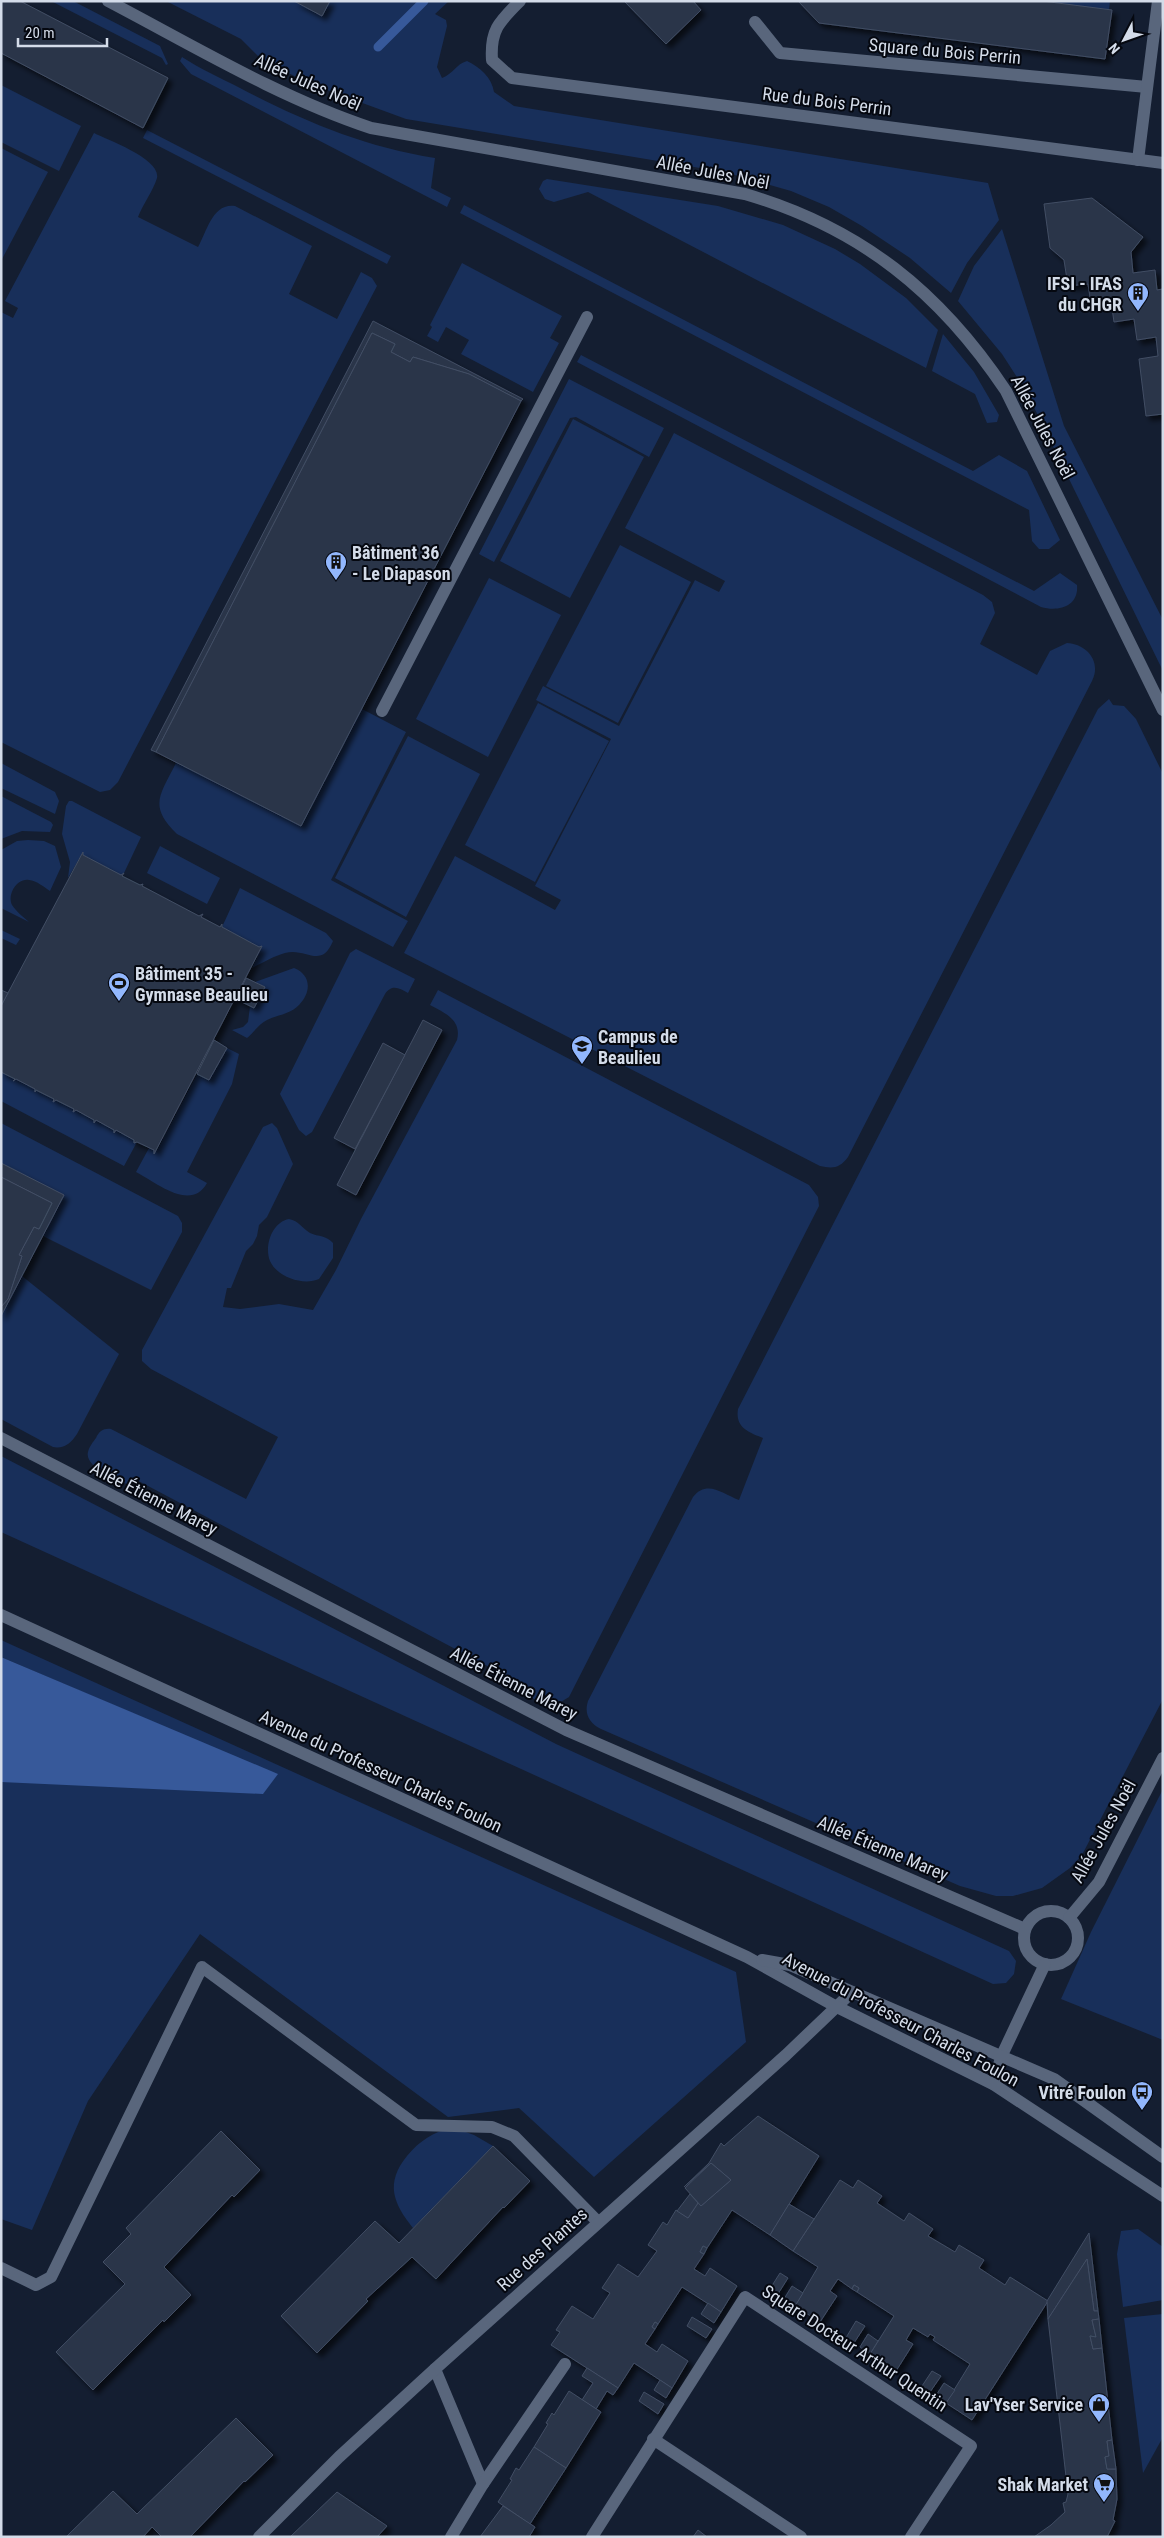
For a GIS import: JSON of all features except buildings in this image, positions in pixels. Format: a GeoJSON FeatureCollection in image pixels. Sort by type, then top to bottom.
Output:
{"type":"FeatureCollection","features":[{"type":"Feature","properties":{"kind":"street","name":"Allée Jules Noël"},"geometry":{"type":"LineString","coordinates":[[108,1],[290,97],[322,111],[371,128],[745,194],[780,204],[810,218],[842,234],[897,269],[947,313],[981,353],[1006,391],[1163,710]]}},
{"type":"Feature","properties":{"kind":"street","name":"Rue du Bois Perrin"},"geometry":{"type":"LineString","coordinates":[[520,1],[501,20],[490,41],[492,60],[512,78],[1163,163]]}},
{"type":"Feature","properties":{"kind":"street"},"geometry":{"type":"LineString","coordinates":[[1138,160],[1158,1]]}},
{"type":"Feature","properties":{"kind":"street","name":"Square du Bois Perrin"},"geometry":{"type":"LineString","coordinates":[[755,22],[780,53],[1147,87]]}},
{"type":"Feature","properties":{"kind":"street"},"geometry":{"type":"LineString","coordinates":[[382,711],[587,318]]}},
{"type":"Feature","properties":{"kind":"street","name":"Allée Étienne Marey"},"geometry":{"type":"LineString","coordinates":[[1,1438],[566,1730],[1025,1929]]}},
{"type":"Feature","properties":{"kind":"street","name":"Avenue du Professeur Charles Foulon"},"geometry":{"type":"LineString","coordinates":[[1,1616],[746,1958],[835,2006],[993,2084],[1163,2196]]}},
{"type":"Feature","properties":{"kind":"street","name":"Allée Jules Noël"},"geometry":{"type":"LineString","coordinates":[[1069,1918],[1099,1882],[1163,1758]]}},
{"type":"Feature","properties":{"kind":"street"},"geometry":{"type":"LineString","coordinates":[[1053,1911],[1069,1918],[1078,1934],[1074,1951],[1062,1963],[1044,1964],[1036,1961],[1025,1947],[1025,1929],[1030,1921],[1044,1912],[1053,1911]]}},
{"type":"Feature","properties":{"kind":"street","name":"Avenue du Professeur Charles Foulon"},"geometry":{"type":"LineString","coordinates":[[746,1958],[790,1966],[1002,2055],[1054,2079],[1163,2157]]}},
{"type":"Feature","properties":{"kind":"street"},"geometry":{"type":"LineString","coordinates":[[993,2084],[1002,2055],[1044,1964]]}},
{"type":"Feature","properties":{"kind":"street"},"geometry":{"type":"LineString","coordinates":[[1,2268],[36,2285],[51,2277],[202,1967],[416,2125],[492,2127],[514,2136],[598,2222]]}},
{"type":"Feature","properties":{"kind":"street","name":"Rue des Plantes"},"geometry":{"type":"LineString","coordinates":[[259,2537],[339,2457],[598,2222],[786,2055],[835,2006],[852,1992]]}},
{"type":"Feature","properties":{"kind":"street","name":"Square Docteur Arthur Quentin"},"geometry":{"type":"LineString","coordinates":[[592,2537],[745,2297],[970,2446],[911,2537]]}},
{"type":"Feature","properties":{"kind":"street"},"geometry":{"type":"LineString","coordinates":[[451,2537],[483,2484],[565,2364]]}},
{"type":"Feature","properties":{"kind":"street"},"geometry":{"type":"LineString","coordinates":[[435,2369],[483,2484]]}},
{"type":"Feature","properties":{"kind":"street"},"geometry":{"type":"LineString","coordinates":[[653,2440],[801,2537]]}},
{"type":"Feature","properties":{"kind":"shaded area"},"geometry":{"type":"Polygon","coordinates":[[[51,1],[73,1],[160,46],[168,64],[166,65],[162,58],[51,1]]]}},
{"type":"Feature","properties":{"kind":"shaded area"},"geometry":{"type":"Polygon","coordinates":[[[166,1],[294,1],[322,16],[330,1],[449,1],[435,14],[446,20],[447,26],[437,67],[442,78],[467,61],[485,74],[491,82],[494,92],[514,106],[988,183],[999,220],[967,263],[951,293],[910,258],[862,226],[829,207],[791,191],[724,172],[406,119],[308,83],[261,59],[241,39],[166,1]]]}},
{"type":"Feature","properties":{"kind":"shaded area"},"geometry":{"type":"Polygon","coordinates":[[[1042,1],[1110,1],[1109,10],[1042,1]]]}},
{"type":"Feature","properties":{"kind":"shaded area"},"geometry":{"type":"Polygon","coordinates":[[[182,57],[264,100],[311,122],[359,140],[435,158],[431,188],[451,198],[447,207],[191,74],[180,61],[182,57]]]}},
{"type":"Feature","properties":{"kind":"shaded area"},"geometry":{"type":"Polygon","coordinates":[[[1,85],[81,126],[59,171],[1,142],[1,85]]]}},
{"type":"Feature","properties":{"kind":"shaded area"},"geometry":{"type":"Polygon","coordinates":[[[147,130],[391,256],[387,264],[143,138],[147,130]]]}},
{"type":"Feature","properties":{"kind":"shaded area"},"geometry":{"type":"Polygon","coordinates":[[[94,133],[143,157],[156,171],[157,178],[138,217],[198,247],[211,220],[216,214],[227,206],[235,206],[312,246],[289,294],[337,319],[361,272],[372,278],[377,286],[118,782],[110,790],[100,792],[1,742],[1,312],[13,318],[18,308],[5,301],[94,133]]]}},
{"type":"Feature","properties":{"kind":"shaded area"},"geometry":{"type":"Polygon","coordinates":[[[1,148],[48,172],[1,261],[1,148]]]}},
{"type":"Feature","properties":{"kind":"shaded area"},"geometry":{"type":"Polygon","coordinates":[[[547,179],[718,206],[783,225],[835,249],[860,264],[906,298],[938,330],[926,368],[588,192],[554,202],[545,199],[539,189],[543,181],[547,179]]]}},
{"type":"Feature","properties":{"kind":"shaded area"},"geometry":{"type":"Polygon","coordinates":[[[464,205],[973,471],[999,455],[1027,471],[1060,540],[1049,549],[1039,549],[1032,541],[1029,510],[460,213],[464,205]]]}},
{"type":"Feature","properties":{"kind":"shaded area"},"geometry":{"type":"Polygon","coordinates":[[[1002,229],[1064,426],[1163,620],[1163,671],[1026,391],[1002,354],[958,301],[974,266],[1002,229]]]}},
{"type":"Feature","properties":{"kind":"shaded area"},"geometry":{"type":"Polygon","coordinates":[[[462,263],[562,316],[550,338],[559,343],[533,392],[461,354],[469,340],[446,327],[438,342],[427,336],[432,327],[430,325],[462,263]]]}},
{"type":"Feature","properties":{"kind":"shaded area"},"geometry":{"type":"Polygon","coordinates":[[[943,334],[974,372],[999,415],[997,422],[987,423],[975,394],[932,371],[943,334]]]}},
{"type":"Feature","properties":{"kind":"shaded area"},"geometry":{"type":"Polygon","coordinates":[[[581,355],[1034,591],[1060,573],[1077,585],[1075,598],[1071,603],[1060,608],[1041,607],[577,362],[581,355]]]}},
{"type":"Feature","properties":{"kind":"shaded area"},"geometry":{"type":"Polygon","coordinates":[[[569,379],[664,428],[649,457],[576,417],[570,418],[494,562],[479,554],[569,379]]]}},
{"type":"Feature","properties":{"kind":"shaded area"},"geometry":{"type":"Polygon","coordinates":[[[573,419],[644,457],[570,598],[500,561],[573,419]]]}},
{"type":"Feature","properties":{"kind":"shaded area"},"geometry":{"type":"Polygon","coordinates":[[[674,433],[983,595],[992,602],[995,613],[980,644],[1037,675],[1050,651],[1067,643],[1086,650],[1093,660],[1095,667],[1092,681],[848,1157],[836,1167],[820,1166],[404,953],[455,856],[555,910],[561,900],[535,886],[611,739],[536,700],[543,686],[619,726],[695,580],[719,592],[725,581],[625,528],[674,433]]]}},
{"type":"Feature","properties":{"kind":"shaded area"},"geometry":{"type":"Polygon","coordinates":[[[620,545],[691,582],[618,723],[546,686],[620,545]]]}},
{"type":"Feature","properties":{"kind":"shaded area"},"geometry":{"type":"Polygon","coordinates":[[[489,578],[561,615],[488,757],[416,719],[489,578]]]}},
{"type":"Feature","properties":{"kind":"shaded area"},"geometry":{"type":"Polygon","coordinates":[[[322,583],[404,627],[362,709],[406,732],[331,880],[408,921],[393,947],[177,834],[162,816],[160,808],[162,792],[176,763],[172,760],[322,583]]]}},
{"type":"Feature","properties":{"kind":"shaded area"},"geometry":{"type":"Polygon","coordinates":[[[1109,699],[1113,705],[1124,706],[1136,719],[1163,774],[1163,1699],[1082,1855],[1070,1868],[1042,1888],[1013,1896],[996,1896],[960,1886],[601,1729],[588,1718],[587,1706],[693,1497],[698,1492],[709,1488],[739,1500],[763,1438],[748,1431],[741,1425],[738,1409],[1098,709],[1109,699]]]}},
{"type":"Feature","properties":{"kind":"shaded area"},"geometry":{"type":"Polygon","coordinates":[[[538,703],[609,741],[535,882],[465,845],[538,703]]]}},
{"type":"Feature","properties":{"kind":"shaded area"},"geometry":{"type":"Polygon","coordinates":[[[408,736],[480,774],[406,917],[335,878],[408,736]]]}},
{"type":"Feature","properties":{"kind":"shaded area"},"geometry":{"type":"Polygon","coordinates":[[[1,763],[55,792],[59,801],[55,814],[1,788],[1,763]]]}},
{"type":"Feature","properties":{"kind":"shaded area"},"geometry":{"type":"Polygon","coordinates":[[[1,796],[51,822],[53,825],[50,832],[22,831],[1,839],[1,796]]]}},
{"type":"Feature","properties":{"kind":"shaded area"},"geometry":{"type":"Polygon","coordinates":[[[69,801],[141,837],[124,873],[121,875],[83,855],[83,852],[68,878],[70,862],[62,834],[66,806],[69,801]]]}},
{"type":"Feature","properties":{"kind":"shaded area"},"geometry":{"type":"Polygon","coordinates":[[[17,841],[44,841],[55,846],[61,867],[50,891],[38,883],[29,880],[17,884],[14,888],[11,896],[12,905],[29,922],[1,908],[1,850],[17,841]]]}},
{"type":"Feature","properties":{"kind":"shaded area"},"geometry":{"type":"Polygon","coordinates":[[[160,846],[220,878],[207,904],[147,873],[160,846]]]}},
{"type":"Feature","properties":{"kind":"shaded area"},"geometry":{"type":"Polygon","coordinates":[[[240,888],[326,933],[333,941],[328,950],[318,956],[293,952],[285,953],[252,968],[262,946],[259,947],[222,927],[240,888]]]}},
{"type":"Feature","properties":{"kind":"shaded area"},"geometry":{"type":"Polygon","coordinates":[[[1,930],[20,939],[16,945],[1,938],[1,930]]]}},
{"type":"Feature","properties":{"kind":"shaded area"},"geometry":{"type":"Polygon","coordinates":[[[356,949],[415,979],[408,993],[399,988],[393,988],[385,994],[312,1132],[306,1136],[299,1130],[280,1094],[350,953],[356,949]]]}},
{"type":"Feature","properties":{"kind":"shaded area"},"geometry":{"type":"Polygon","coordinates":[[[294,968],[304,975],[308,985],[306,995],[296,1008],[264,1021],[247,1038],[232,1030],[243,1027],[248,1022],[250,1006],[254,1008],[265,987],[255,982],[294,968]]]}},
{"type":"Feature","properties":{"kind":"shaded area"},"geometry":{"type":"Polygon","coordinates":[[[438,990],[809,1185],[818,1197],[819,1206],[569,1697],[554,1706],[544,1704],[526,1695],[529,1688],[133,1478],[129,1485],[110,1476],[96,1468],[88,1458],[89,1448],[102,1430],[111,1429],[246,1499],[278,1437],[151,1369],[142,1361],[142,1350],[263,1127],[272,1123],[277,1128],[293,1164],[267,1217],[259,1225],[253,1244],[246,1251],[231,1288],[227,1288],[223,1307],[240,1309],[279,1304],[313,1310],[457,1040],[458,1033],[455,1022],[446,1014],[430,1005],[438,990]]]}},
{"type":"Feature","properties":{"kind":"shaded area"},"geometry":{"type":"Polygon","coordinates":[[[227,1048],[239,1054],[232,1084],[187,1172],[207,1183],[200,1191],[192,1195],[183,1195],[163,1188],[136,1172],[149,1148],[154,1150],[154,1153],[157,1150],[197,1074],[209,1080],[227,1048]]]}},
{"type":"Feature","properties":{"kind":"shaded area"},"geometry":{"type":"Polygon","coordinates":[[[1,1072],[15,1079],[14,1081],[16,1079],[35,1089],[35,1092],[36,1090],[54,1099],[53,1102],[56,1100],[74,1109],[73,1112],[76,1110],[94,1120],[94,1123],[96,1120],[114,1130],[114,1133],[116,1130],[134,1140],[134,1143],[137,1142],[124,1166],[1,1101],[1,1072]]]}},
{"type":"Feature","properties":{"kind":"shaded area"},"geometry":{"type":"Polygon","coordinates":[[[1,1123],[178,1216],[182,1223],[182,1232],[151,1290],[43,1236],[64,1195],[1,1163],[1,1123]]]}},
{"type":"Feature","properties":{"kind":"shaded area"},"geometry":{"type":"Polygon","coordinates":[[[289,1219],[298,1223],[310,1233],[325,1237],[333,1243],[333,1258],[319,1279],[298,1281],[291,1279],[278,1272],[270,1261],[268,1249],[271,1236],[278,1225],[289,1219]]]}},
{"type":"Feature","properties":{"kind":"shaded area"},"geometry":{"type":"Polygon","coordinates":[[[22,1276],[119,1354],[77,1434],[70,1443],[61,1447],[53,1447],[1,1419],[1,1316],[22,1276]]]}},
{"type":"Feature","properties":{"kind":"shaded area"},"geometry":{"type":"Polygon","coordinates":[[[1,1456],[556,1744],[1009,1951],[1016,1961],[1014,1974],[1006,1983],[993,1984],[1,1532],[1,1456]]]}},
{"type":"Feature","properties":{"kind":"shaded area"},"geometry":{"type":"Polygon","coordinates":[[[1,1640],[736,1972],[746,2042],[594,2177],[519,2108],[448,2117],[200,1934],[88,2101],[32,2230],[1,2219],[1,1782],[277,1775],[1,1657],[1,1640]]]}},
{"type":"Feature","properties":{"kind":"shaded area"},"geometry":{"type":"Polygon","coordinates":[[[1,1657],[278,1774],[263,1794],[1,1782],[1,1657]]]}},
{"type":"Feature","properties":{"kind":"shaded area"},"geometry":{"type":"Polygon","coordinates":[[[1163,1789],[1163,2040],[1061,1999],[1091,1932],[1163,1789]]]}},
{"type":"Feature","properties":{"kind":"shaded area"},"geometry":{"type":"Polygon","coordinates":[[[452,2127],[474,2135],[493,2146],[413,2228],[401,2210],[394,2193],[396,2175],[407,2156],[422,2141],[452,2127]]]}},
{"type":"Feature","properties":{"kind":"shaded area"},"geometry":{"type":"Polygon","coordinates":[[[1138,2229],[1163,2247],[1163,2300],[1123,2307],[1117,2254],[1121,2231],[1138,2229]]]}},
{"type":"Feature","properties":{"kind":"shaded area"},"geometry":{"type":"Polygon","coordinates":[[[1163,2314],[1163,2437],[1143,2473],[1124,2318],[1163,2314]]]}},
{"type":"Feature","properties":{"kind":"waterway"},"geometry":{"type":"LineString","coordinates":[[378,47],[424,1]]}},
{"type":"Feature","properties":{"kind":"place","name":"IFSI - IFAS du CHGR"},"geometry":{"type":"Point","coordinates":[1138,312]}},
{"type":"Feature","properties":{"kind":"place","name":"Bâtiment 36 - Le Diapason"},"geometry":{"type":"Point","coordinates":[336,581]}},
{"type":"Feature","properties":{"kind":"place","name":"Bâtiment 35 - Gymnase Beaulieu"},"geometry":{"type":"Point","coordinates":[119,1002]}},
{"type":"Feature","properties":{"kind":"place","name":"Campus de Beaulieu"},"geometry":{"type":"Point","coordinates":[582,1065]}},
{"type":"Feature","properties":{"kind":"place","name":"Vitré Foulon"},"geometry":{"type":"Point","coordinates":[1142,2111]}},
{"type":"Feature","properties":{"kind":"place","name":"Lav'Yser Service"},"geometry":{"type":"Point","coordinates":[1099,2423]}},
{"type":"Feature","properties":{"kind":"place","name":"Shak Market"},"geometry":{"type":"Point","coordinates":[1104,2503]}}]}
